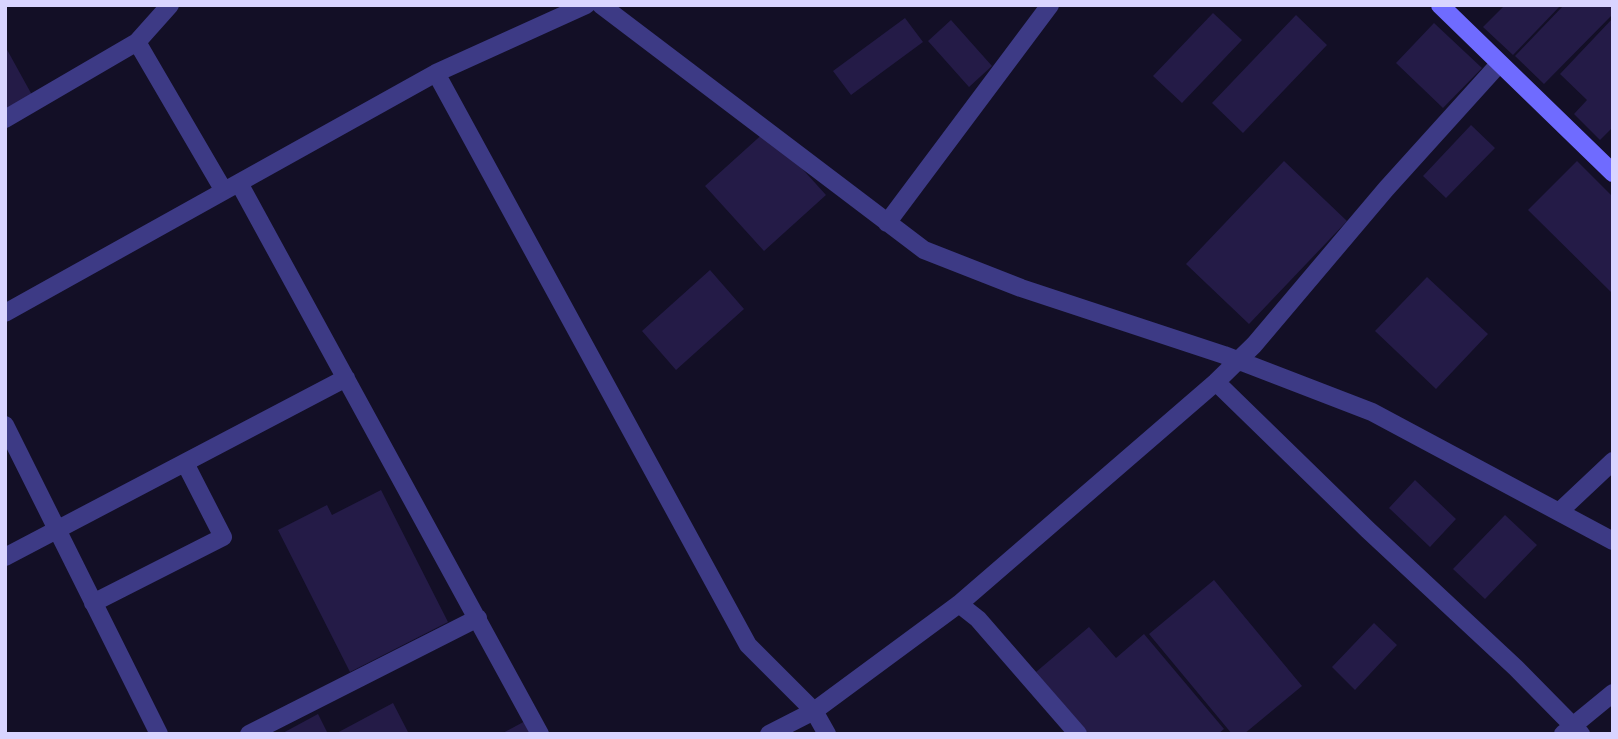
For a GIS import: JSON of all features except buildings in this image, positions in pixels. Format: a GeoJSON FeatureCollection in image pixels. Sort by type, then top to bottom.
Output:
{"type":"FeatureCollection","features":[{"type":"Feature","properties":{"kind":"street"},"geometry":{"type":"LineString","coordinates":[[5,119],[137,42],[170,5]]}},
{"type":"Feature","properties":{"kind":"street"},"geometry":{"type":"LineString","coordinates":[[5,313],[436,73],[586,5]]}},
{"type":"Feature","properties":{"kind":"street"},"geometry":{"type":"LineString","coordinates":[[601,5],[924,250],[1021,288],[1238,360],[1372,412],[1613,541]]}},
{"type":"Feature","properties":{"kind":"street"},"geometry":{"type":"LineString","coordinates":[[887,223],[1050,5]]}},
{"type":"Feature","properties":{"kind":"street"},"geometry":{"type":"LineString","coordinates":[[1440,5],[1613,173]]}},
{"type":"Feature","properties":{"kind":"street"},"geometry":{"type":"LineString","coordinates":[[137,42],[231,187],[346,378],[540,734]]}},
{"type":"Feature","properties":{"kind":"street"},"geometry":{"type":"LineString","coordinates":[[769,734],[814,711],[959,604],[1216,382],[1499,64]]}},
{"type":"Feature","properties":{"kind":"street"},"geometry":{"type":"LineString","coordinates":[[436,73],[748,645],[814,711],[827,734]]}},
{"type":"Feature","properties":{"kind":"street"},"geometry":{"type":"LineString","coordinates":[[5,557],[346,378]]}},
{"type":"Feature","properties":{"kind":"street"},"geometry":{"type":"LineString","coordinates":[[1216,382],[1368,530],[1516,668],[1572,731],[1613,693]]}},
{"type":"Feature","properties":{"kind":"street"},"geometry":{"type":"LineString","coordinates":[[5,425],[159,734]]}},
{"type":"Feature","properties":{"kind":"street"},"geometry":{"type":"LineString","coordinates":[[1560,511],[1613,461]]}},
{"type":"Feature","properties":{"kind":"street"},"geometry":{"type":"LineString","coordinates":[[93,603],[223,537],[185,463]]}},
{"type":"Feature","properties":{"kind":"street"},"geometry":{"type":"LineString","coordinates":[[959,604],[978,619],[1078,734]]}},
{"type":"Feature","properties":{"kind":"street"},"geometry":{"type":"LineString","coordinates":[[249,734],[478,618]]}}]}
